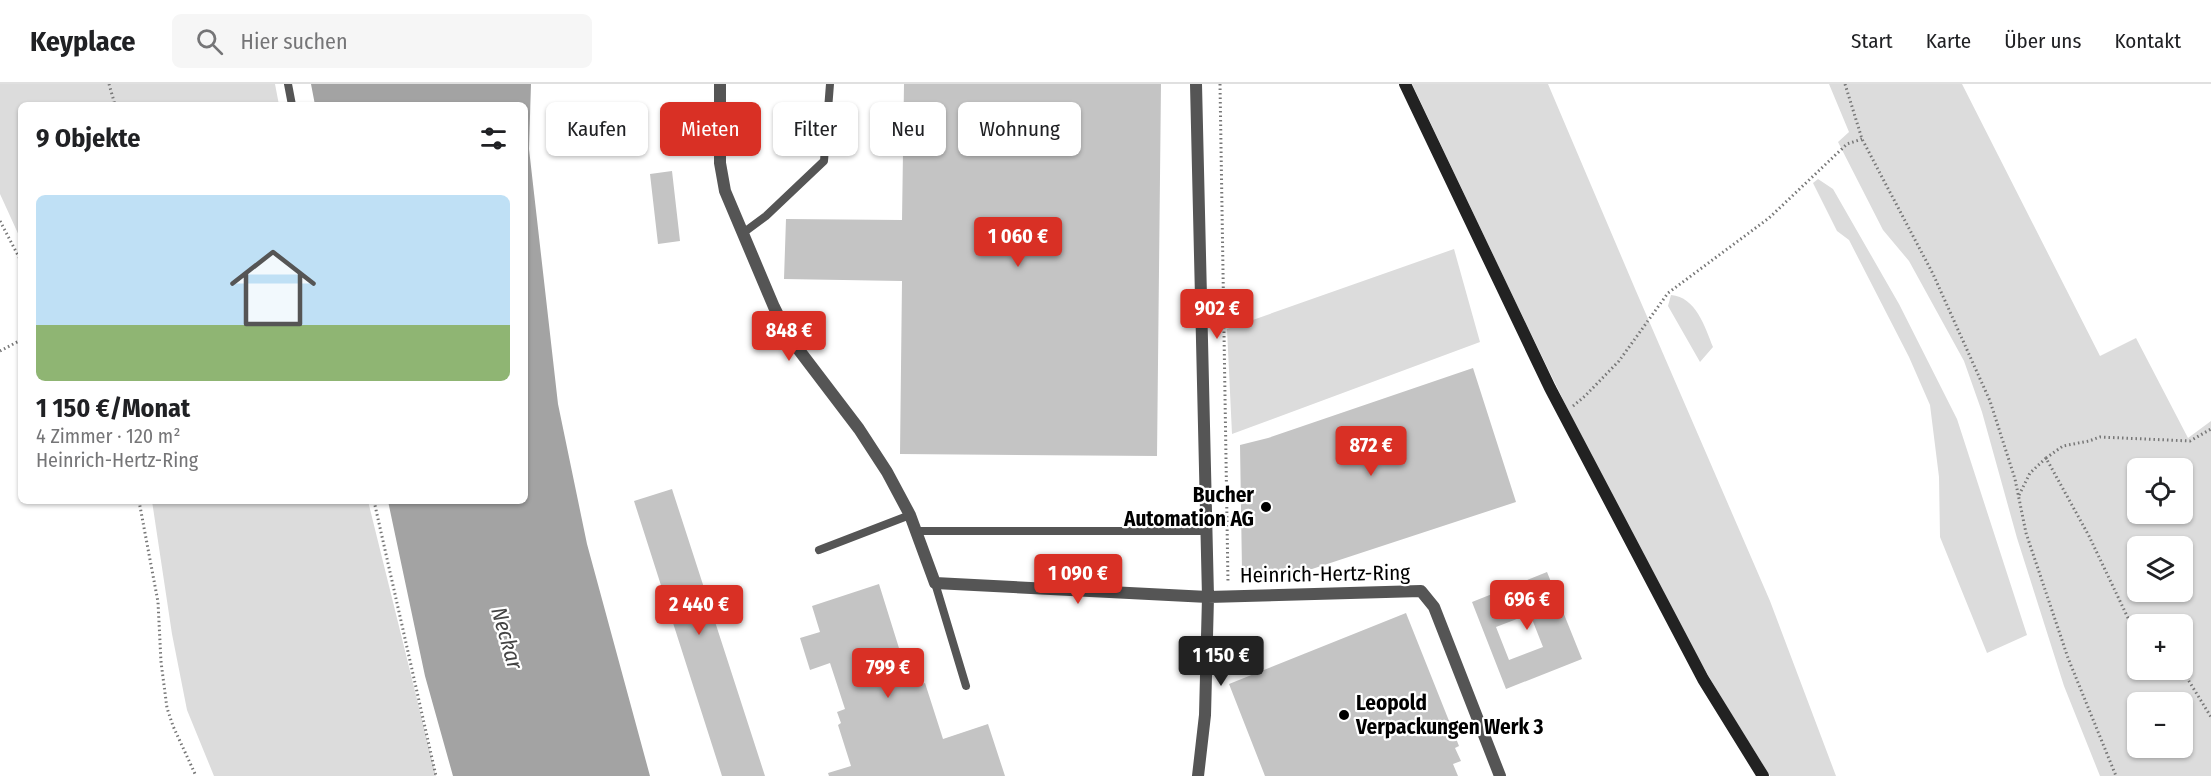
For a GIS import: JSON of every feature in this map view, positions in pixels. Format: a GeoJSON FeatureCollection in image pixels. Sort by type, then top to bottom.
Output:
{"type":"FeatureCollection","features":[{"type":"Feature","properties":{"kind":"main road"},"geometry":{"type":"LineString","coordinates":[[1405,84],[1564,413],[1703,679],[1763,776]]}},
{"type":"Feature","properties":{"kind":"street"},"geometry":{"type":"LineString","coordinates":[[720,84],[720,163],[725,191],[774,307],[789,337],[859,429],[887,472],[910,515],[935,583]]}},
{"type":"Feature","properties":{"kind":"street"},"geometry":{"type":"LineString","coordinates":[[1196,84],[1208,597],[1205,715],[1198,776]]}},
{"type":"Feature","properties":{"kind":"street","name":"Heinrich-Hertz-Ring"},"geometry":{"type":"LineString","coordinates":[[935,583],[1208,597],[1421,591],[1434,607],[1500,776]]}},
{"type":"Feature","properties":{"kind":"lane"},"geometry":{"type":"LineString","coordinates":[[288,84],[291,102]]}},
{"type":"Feature","properties":{"kind":"lane"},"geometry":{"type":"LineString","coordinates":[[742,232],[766,216],[825,161],[830,84]]}},
{"type":"Feature","properties":{"kind":"lane"},"geometry":{"type":"LineString","coordinates":[[819,550],[910,515]]}},
{"type":"Feature","properties":{"kind":"lane"},"geometry":{"type":"LineString","coordinates":[[916,531],[1206,531]]}},
{"type":"Feature","properties":{"kind":"lane"},"geometry":{"type":"LineString","coordinates":[[935,583],[966,686]]}},
{"type":"Feature","properties":{"kind":"path"},"geometry":{"type":"LineString","coordinates":[[109,84],[114,102]]}},
{"type":"Feature","properties":{"kind":"path"},"geometry":{"type":"LineString","coordinates":[[1220,84],[1229,596]]}},
{"type":"Feature","properties":{"kind":"path"},"geometry":{"type":"LineString","coordinates":[[1845,84],[1862,139],[1933,274],[1990,401],[2015,479],[2026,533],[2068,658],[2116,776]]}},
{"type":"Feature","properties":{"kind":"path"},"geometry":{"type":"LineString","coordinates":[[1564,413],[1585,396],[1619,361],[1668,292],[1768,218],[1847,144],[1862,139]]}},
{"type":"Feature","properties":{"kind":"path"},"geometry":{"type":"LineString","coordinates":[[0,221],[18,255]]}},
{"type":"Feature","properties":{"kind":"path"},"geometry":{"type":"LineString","coordinates":[[0,351],[18,342]]}},
{"type":"Feature","properties":{"kind":"path"},"geometry":{"type":"LineString","coordinates":[[2018,496],[2030,473],[2062,446],[2100,437],[2190,441],[2211,429]]}},
{"type":"Feature","properties":{"kind":"path"},"geometry":{"type":"LineString","coordinates":[[2046,458],[2089,536],[2127,616]]}},
{"type":"Feature","properties":{"kind":"path"},"geometry":{"type":"LineString","coordinates":[[140,504],[157,593],[161,662],[167,708],[172,726],[196,776]]}},
{"type":"Feature","properties":{"kind":"path"},"geometry":{"type":"LineString","coordinates":[[375,504],[436,776]]}},
{"type":"Feature","properties":{"kind":"path"},"geometry":{"type":"LineString","coordinates":[[2188,680],[2211,717]]}},
{"type":"Feature","properties":{"kind":"shaded area"},"geometry":{"type":"Polygon","coordinates":[[[0,84],[275,84],[278,102],[18,102],[18,233],[0,194],[0,84]]]}},
{"type":"Feature","properties":{"kind":"shaded area"},"geometry":{"type":"Polygon","coordinates":[[[1412,84],[1548,84],[1770,601],[1836,776],[1770,776],[1723,701],[1591,457],[1412,84]]]}},
{"type":"Feature","properties":{"kind":"shaded area"},"geometry":{"type":"Polygon","coordinates":[[[1829,84],[1962,84],[2100,356],[2136,338],[2188,438],[2211,421],[2211,776],[2100,776],[2064,686],[2017,538],[1982,412],[1964,361],[1909,261],[1883,230],[1838,142],[1849,132],[1829,84]]]}},
{"type":"Feature","properties":{"kind":"shaded area"},"geometry":{"type":"Polygon","coordinates":[[[1818,179],[1833,189],[1899,304],[1957,419],[2027,635],[1987,653],[1940,537],[1939,477],[1930,405],[1909,357],[1849,240],[1837,231],[1813,183],[1818,179]]]}},
{"type":"Feature","properties":{"kind":"shaded area"},"geometry":{"type":"Polygon","coordinates":[[[1454,249],[1480,342],[1232,434],[1227,329],[1454,249]]]}},
{"type":"Feature","properties":{"kind":"shaded area"},"geometry":{"type":"Polygon","coordinates":[[[1671,295],[1680,297],[1693,307],[1707,331],[1713,347],[1700,362],[1668,306],[1671,295]]]}},
{"type":"Feature","properties":{"kind":"shaded area"},"geometry":{"type":"Polygon","coordinates":[[[152,504],[369,504],[436,776],[214,776],[187,710],[172,634],[152,504]]]}},
{"type":"Feature","properties":{"kind":"water","name":"Neckar"},"geometry":{"type":"Polygon","coordinates":[[[311,84],[531,84],[529,149],[558,404],[587,544],[650,776],[453,776],[425,676],[389,504],[528,504],[528,102],[314,102],[311,84]]]}},
{"type":"Feature","properties":{"kind":"building"},"geometry":{"type":"Polygon","coordinates":[[[904,84],[1161,84],[1157,456],[900,454],[902,281],[784,279],[786,219],[902,220],[903,156],[946,156],[946,102],[904,102],[904,84]]]}},
{"type":"Feature","properties":{"kind":"building"},"geometry":{"type":"Polygon","coordinates":[[[672,171],[680,241],[658,244],[650,174],[672,171]]]}},
{"type":"Feature","properties":{"kind":"building"},"geometry":{"type":"Polygon","coordinates":[[[1473,368],[1516,502],[1312,569],[1242,571],[1240,445],[1268,438],[1473,368]]]}},
{"type":"Feature","properties":{"kind":"building"},"geometry":{"type":"Polygon","coordinates":[[[672,489],[765,776],[722,776],[634,501],[672,489]]]}},
{"type":"Feature","properties":{"kind":"building"},"geometry":{"type":"Polygon","coordinates":[[[1547,572],[1582,659],[1506,689],[1472,602],[1547,572]],[[1530,614],[1496,627],[1509,660],[1543,647],[1530,614]]]}},
{"type":"Feature","properties":{"kind":"building"},"geometry":{"type":"Polygon","coordinates":[[[879,584],[908,677],[917,675],[920,685],[925,683],[943,739],[988,724],[1005,776],[829,776],[828,773],[851,766],[838,725],[841,723],[837,712],[845,709],[830,663],[810,670],[800,638],[820,632],[812,606],[879,584]]]}},
{"type":"Feature","properties":{"kind":"building","name":"Leopold Verpackungen Werk 3"},"geometry":{"type":"Polygon","coordinates":[[[1406,613],[1459,746],[1455,748],[1461,761],[1453,764],[1458,776],[1265,776],[1229,684],[1406,613]]]}},
{"type":"Feature","properties":{"kind":"place","name":"Bucher Automation AG"},"geometry":{"type":"Point","coordinates":[1266,507]}},
{"type":"Feature","properties":{"kind":"place","name":"Leopold Verpackungen Werk 3"},"geometry":{"type":"Point","coordinates":[1344,715]}}]}
